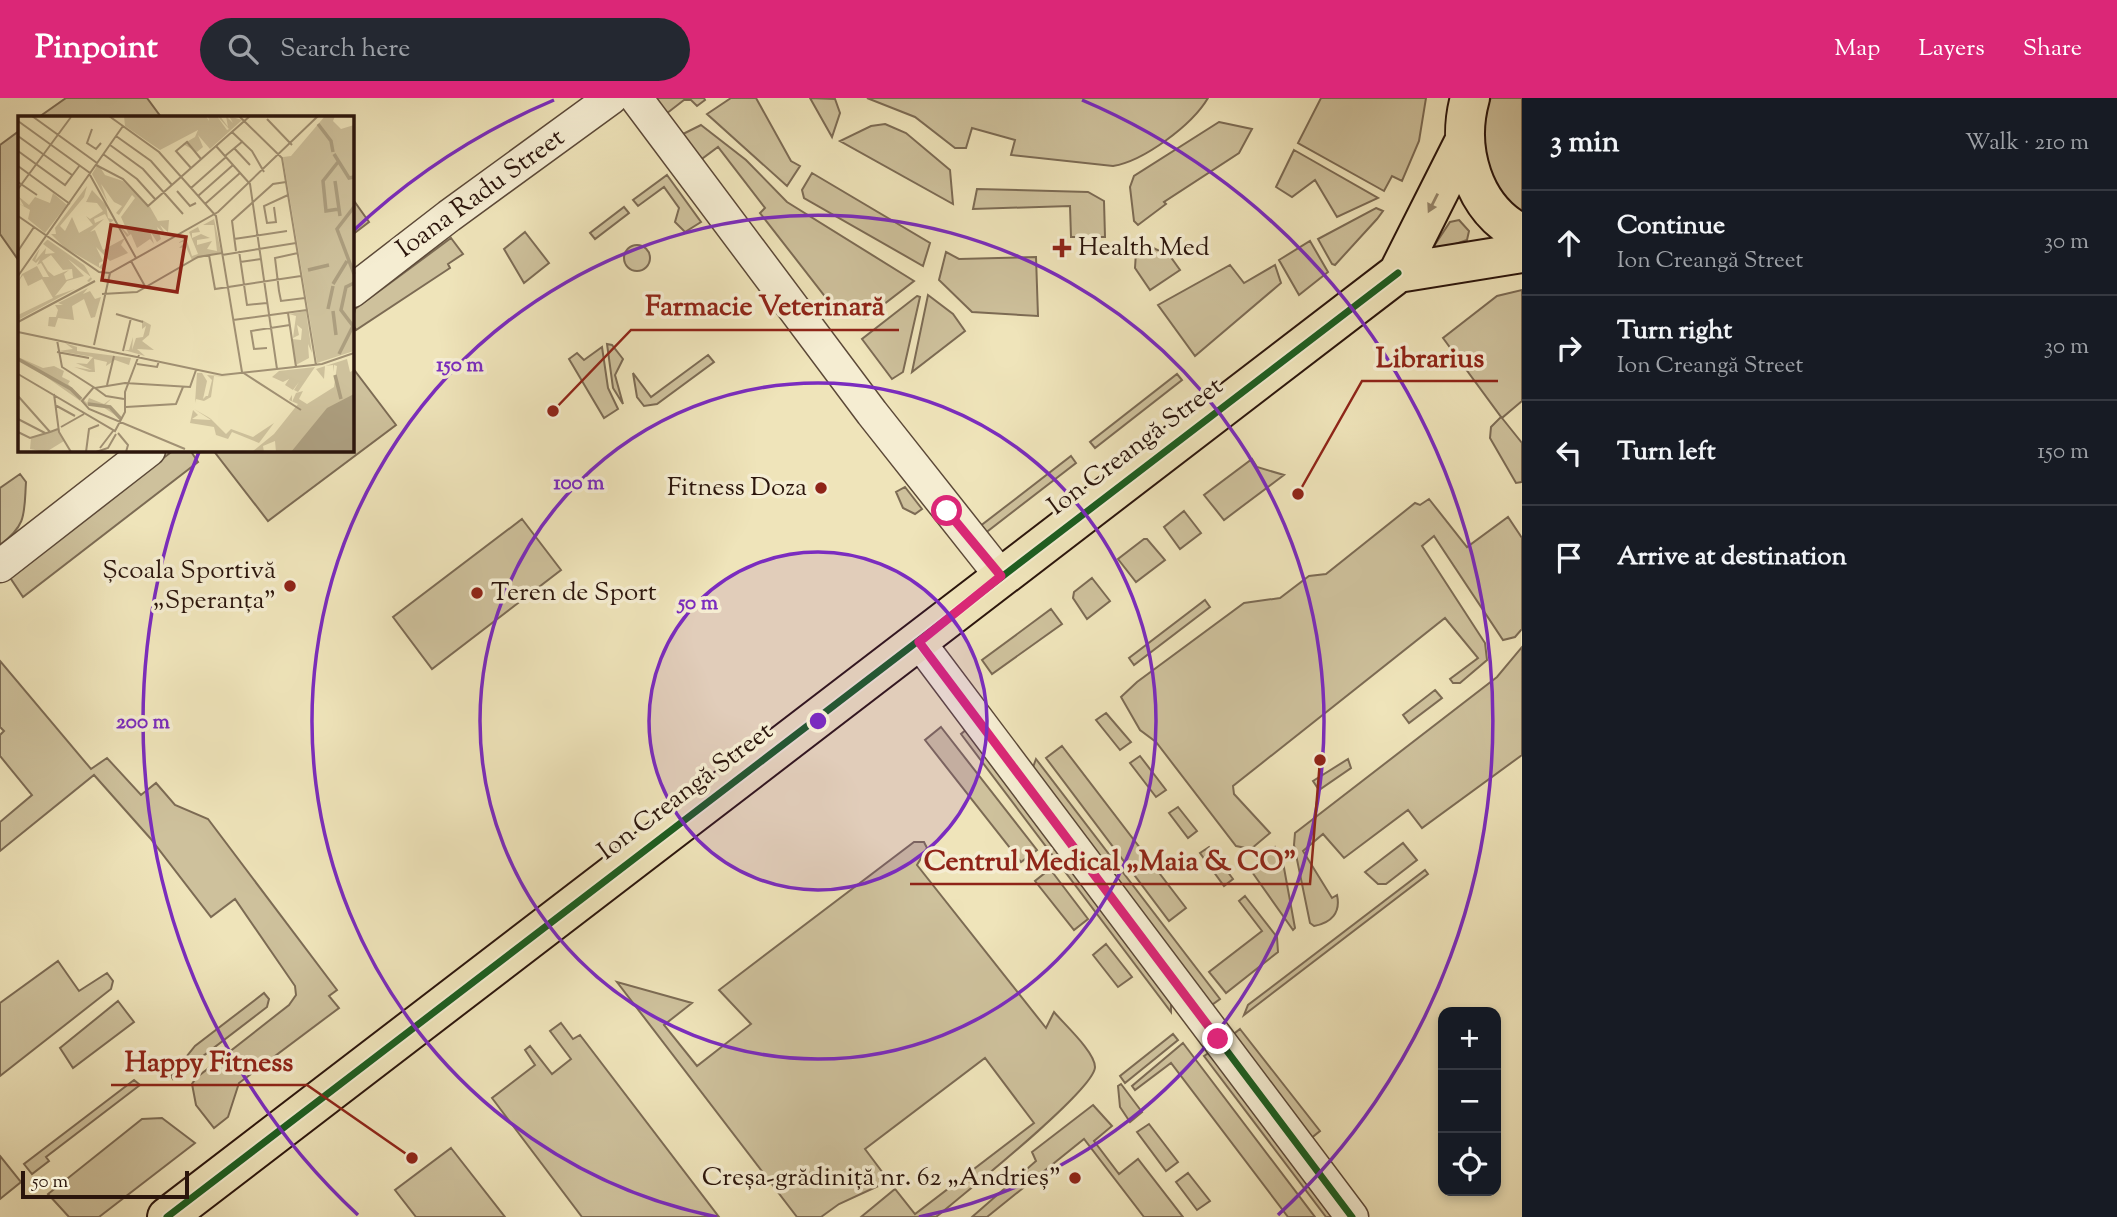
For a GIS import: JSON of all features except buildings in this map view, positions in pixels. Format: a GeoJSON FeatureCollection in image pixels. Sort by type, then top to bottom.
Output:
{"type":"FeatureCollection","features":[{"type":"Feature","properties":{"kind":"main road"},"geometry":{"type":"LineString","coordinates":[[1470,99],[1464,142],[1468,164],[1486,202],[1500,218],[1522,234]]}},
{"type":"Feature","properties":{"kind":"main road","name":"Ion Creangă Street"},"geometry":{"type":"LineString","coordinates":[[167,1217],[1398,273],[1464,142]]}},
{"type":"Feature","properties":{"kind":"main road","name":"Ion Creangă Street"},"geometry":{"type":"LineString","coordinates":[[1398,273],[1522,253]]}},
{"type":"Feature","properties":{"kind":"street","name":"Ioana Radu Street"},"geometry":{"type":"LineString","coordinates":[[354,289],[435,226],[611,98]]}},
{"type":"Feature","properties":{"kind":"street"},"geometry":{"type":"LineString","coordinates":[[636,98],[872,413],[1001,576]]}},
{"type":"Feature","properties":{"kind":"street"},"geometry":{"type":"LineString","coordinates":[[0,566],[146,452]]}},
{"type":"Feature","properties":{"kind":"street"},"geometry":{"type":"LineString","coordinates":[[919,642],[1352,1217]]}},
{"type":"Feature","properties":{"kind":"shaded area"},"geometry":{"type":"Polygon","coordinates":[[[66,98],[147,98],[160,116],[40,116],[66,98]]]}},
{"type":"Feature","properties":{"kind":"shaded area"},"geometry":{"type":"Polygon","coordinates":[[[652,98],[705,100],[697,106],[691,100],[684,100],[666,114],[652,98]]]}},
{"type":"Feature","properties":{"kind":"shaded area"},"geometry":{"type":"Polygon","coordinates":[[[731,98],[756,98],[791,161],[800,166],[787,186],[707,114],[731,98]]]}},
{"type":"Feature","properties":{"kind":"shaded area"},"geometry":{"type":"Polygon","coordinates":[[[810,98],[835,99],[840,113],[832,137],[810,98]]]}},
{"type":"Feature","properties":{"kind":"shaded area"},"geometry":{"type":"Polygon","coordinates":[[[867,98],[1208,98],[1191,119],[1166,140],[1139,157],[1113,166],[1011,155],[1015,140],[972,128],[966,148],[955,148],[915,117],[867,98]]]}},
{"type":"Feature","properties":{"kind":"shaded area"},"geometry":{"type":"Polygon","coordinates":[[[1321,98],[1426,98],[1419,141],[1402,181],[1392,176],[1384,191],[1298,143],[1321,98]]]}},
{"type":"Feature","properties":{"kind":"shaded area"},"geometry":{"type":"Polygon","coordinates":[[[1491,98],[1522,98],[1522,211],[1500,189],[1486,160],[1482,128],[1491,98]]]}},
{"type":"Feature","properties":{"kind":"shaded area"},"geometry":{"type":"Polygon","coordinates":[[[1219,122],[1252,129],[1239,153],[1164,202],[1166,204],[1138,225],[1134,221],[1130,187],[1134,176],[1219,122]]]}},
{"type":"Feature","properties":{"kind":"shaded area"},"geometry":{"type":"Polygon","coordinates":[[[885,124],[906,133],[950,170],[953,204],[840,141],[871,126],[885,124]]]}},
{"type":"Feature","properties":{"kind":"shaded area"},"geometry":{"type":"Polygon","coordinates":[[[701,125],[746,160],[787,202],[914,281],[866,318],[856,305],[843,315],[827,299],[760,213],[765,208],[718,147],[699,161],[681,135],[701,125]]]}},
{"type":"Feature","properties":{"kind":"shaded area"},"geometry":{"type":"Polygon","coordinates":[[[18,132],[18,260],[0,234],[0,145],[18,132]]]}},
{"type":"Feature","properties":{"kind":"shaded area"},"geometry":{"type":"Polygon","coordinates":[[[1294,150],[1378,198],[1337,217],[1315,180],[1292,197],[1276,187],[1294,150]]]}},
{"type":"Feature","properties":{"kind":"shaded area"},"geometry":{"type":"Polygon","coordinates":[[[812,173],[930,243],[923,266],[804,198],[802,190],[812,173]]]}},
{"type":"Feature","properties":{"kind":"shaded area"},"geometry":{"type":"Polygon","coordinates":[[[667,175],[701,222],[685,232],[675,222],[679,208],[664,187],[638,206],[633,200],[667,175]]]}},
{"type":"Feature","properties":{"kind":"shaded area"},"geometry":{"type":"Polygon","coordinates":[[[977,189],[1088,192],[1104,201],[1105,237],[1071,237],[1070,206],[973,209],[977,189]]]}},
{"type":"Feature","properties":{"kind":"shaded area"},"geometry":{"type":"Polygon","coordinates":[[[354,201],[369,222],[354,233],[354,201]]]}},
{"type":"Feature","properties":{"kind":"shaded area"},"geometry":{"type":"Polygon","coordinates":[[[624,207],[629,213],[595,239],[590,233],[624,207]]]}},
{"type":"Feature","properties":{"kind":"shaded area"},"geometry":{"type":"Polygon","coordinates":[[[1376,208],[1383,211],[1335,265],[1332,264],[1318,239],[1376,208]]]}},
{"type":"Feature","properties":{"kind":"shaded area"},"geometry":{"type":"Polygon","coordinates":[[[1459,220],[1469,231],[1467,240],[1438,250],[1434,246],[1450,222],[1459,220]]]}},
{"type":"Feature","properties":{"kind":"shaded area"},"geometry":{"type":"Polygon","coordinates":[[[525,232],[549,263],[524,283],[504,249],[525,232]]]}},
{"type":"Feature","properties":{"kind":"shaded area"},"geometry":{"type":"Polygon","coordinates":[[[451,238],[463,254],[448,264],[450,268],[356,330],[355,309],[451,238]]]}},
{"type":"Feature","properties":{"kind":"shaded area"},"geometry":{"type":"Polygon","coordinates":[[[1310,241],[1328,272],[1299,295],[1279,260],[1310,241]]]}},
{"type":"Feature","properties":{"kind":"shaded area"},"geometry":{"type":"Polygon","coordinates":[[[1145,244],[1170,256],[1180,270],[1150,290],[1135,268],[1136,252],[1145,244]]]}},
{"type":"Feature","properties":{"kind":"shaded area"},"geometry":{"type":"Polygon","coordinates":[[[637,245],[647,248],[650,258],[647,268],[637,271],[627,268],[624,258],[627,248],[637,245]]]}},
{"type":"Feature","properties":{"kind":"shaded area"},"geometry":{"type":"Polygon","coordinates":[[[946,252],[959,259],[1036,257],[1038,316],[972,312],[939,280],[946,252]]]}},
{"type":"Feature","properties":{"kind":"shaded area"},"geometry":{"type":"Polygon","coordinates":[[[1230,265],[1244,283],[1275,265],[1281,283],[1195,356],[1158,305],[1230,265]]]}},
{"type":"Feature","properties":{"kind":"shaded area"},"geometry":{"type":"Polygon","coordinates":[[[1522,290],[1522,401],[1502,418],[1522,443],[1522,482],[1516,483],[1490,438],[1491,427],[1501,417],[1443,338],[1497,296],[1522,290]]]}},
{"type":"Feature","properties":{"kind":"shaded area"},"geometry":{"type":"Polygon","coordinates":[[[928,295],[953,314],[965,331],[912,372],[928,295]]]}},
{"type":"Feature","properties":{"kind":"shaded area"},"geometry":{"type":"Polygon","coordinates":[[[917,296],[920,297],[903,372],[892,379],[862,339],[917,296]]]}},
{"type":"Feature","properties":{"kind":"shaded area"},"geometry":{"type":"Polygon","coordinates":[[[607,344],[612,345],[623,359],[615,375],[623,404],[613,388],[607,344]]]}},
{"type":"Feature","properties":{"kind":"shaded area"},"geometry":{"type":"Polygon","coordinates":[[[602,347],[608,388],[618,409],[604,418],[569,359],[577,353],[584,360],[602,347]]]}},
{"type":"Feature","properties":{"kind":"shaded area"},"geometry":{"type":"Polygon","coordinates":[[[708,355],[714,362],[657,404],[644,406],[637,397],[633,373],[651,397],[708,355]]]}},
{"type":"Feature","properties":{"kind":"shaded area"},"geometry":{"type":"Polygon","coordinates":[[[354,370],[396,425],[268,521],[215,452],[354,452],[354,370]]]}},
{"type":"Feature","properties":{"kind":"shaded area"},"geometry":{"type":"Polygon","coordinates":[[[1177,374],[1182,380],[1095,448],[1090,442],[1177,374]]]}},
{"type":"Feature","properties":{"kind":"shaded area"},"geometry":{"type":"Polygon","coordinates":[[[171,452],[191,452],[198,462],[23,597],[9,576],[171,452]]]}},
{"type":"Feature","properties":{"kind":"shaded area"},"geometry":{"type":"Polygon","coordinates":[[[1071,456],[1076,463],[984,534],[979,527],[1071,456]]]}},
{"type":"Feature","properties":{"kind":"shaded area"},"geometry":{"type":"Polygon","coordinates":[[[1252,459],[1257,467],[1284,475],[1224,520],[1204,495],[1252,459]]]}},
{"type":"Feature","properties":{"kind":"shaded area"},"geometry":{"type":"Polygon","coordinates":[[[20,474],[26,482],[22,518],[20,525],[0,545],[0,488],[20,474]]]}},
{"type":"Feature","properties":{"kind":"shaded area"},"geometry":{"type":"Polygon","coordinates":[[[905,487],[922,509],[915,514],[903,508],[896,492],[905,487]]]}},
{"type":"Feature","properties":{"kind":"shaded area"},"geometry":{"type":"Polygon","coordinates":[[[1429,499],[1467,547],[1508,517],[1522,538],[1522,629],[1515,637],[1503,640],[1434,536],[1422,546],[1485,643],[1487,660],[1460,683],[1453,683],[1450,679],[1478,658],[1445,618],[1233,786],[1234,794],[1270,833],[1251,849],[1236,846],[1156,742],[1140,730],[1121,697],[1137,682],[1244,603],[1280,598],[1309,576],[1326,574],[1415,503],[1420,505],[1429,499]]]}},
{"type":"Feature","properties":{"kind":"shaded area"},"geometry":{"type":"Polygon","coordinates":[[[1184,511],[1201,533],[1180,549],[1164,527],[1184,511]]]}},
{"type":"Feature","properties":{"kind":"shaded area","name":"Teren de Sport"},"geometry":{"type":"Polygon","coordinates":[[[522,519],[561,570],[432,669],[393,617],[522,519]]]}},
{"type":"Feature","properties":{"kind":"shaded area"},"geometry":{"type":"Polygon","coordinates":[[[1147,539],[1165,560],[1136,582],[1118,559],[1147,539]]]}},
{"type":"Feature","properties":{"kind":"shaded area"},"geometry":{"type":"Polygon","coordinates":[[[1092,578],[1110,601],[1087,619],[1073,598],[1074,592],[1092,578]]]}},
{"type":"Feature","properties":{"kind":"shaded area"},"geometry":{"type":"Polygon","coordinates":[[[1205,600],[1210,607],[1134,665],[1129,658],[1205,600]]]}},
{"type":"Feature","properties":{"kind":"shaded area"},"geometry":{"type":"Polygon","coordinates":[[[1051,609],[1062,624],[992,674],[982,660],[1051,609]]]}},
{"type":"Feature","properties":{"kind":"shaded area"},"geometry":{"type":"Polygon","coordinates":[[[1522,647],[1522,755],[1422,828],[1408,810],[1344,858],[1323,834],[1303,851],[1332,898],[1337,895],[1338,901],[1336,912],[1330,920],[1314,926],[1310,923],[1294,845],[1295,833],[1497,677],[1522,647]]]}},
{"type":"Feature","properties":{"kind":"shaded area"},"geometry":{"type":"Polygon","coordinates":[[[0,661],[91,769],[107,758],[141,795],[156,783],[175,805],[208,819],[337,990],[329,996],[339,1008],[239,1083],[228,1117],[214,1128],[196,1105],[192,1084],[196,1078],[289,1005],[296,995],[295,986],[235,899],[211,917],[150,838],[94,775],[0,851],[0,822],[32,795],[0,756],[0,735],[4,731],[0,727],[0,661]]]}},
{"type":"Feature","properties":{"kind":"shaded area"},"geometry":{"type":"Polygon","coordinates":[[[1435,690],[1442,698],[1409,723],[1403,715],[1435,690]]]}},
{"type":"Feature","properties":{"kind":"shaded area"},"geometry":{"type":"Polygon","coordinates":[[[1106,713],[1131,742],[1120,750],[1096,720],[1106,713]]]}},
{"type":"Feature","properties":{"kind":"shaded area"},"geometry":{"type":"Polygon","coordinates":[[[941,727],[1037,850],[1021,862],[925,740],[941,727]]]}},
{"type":"Feature","properties":{"kind":"shaded area"},"geometry":{"type":"Polygon","coordinates":[[[967,729],[1171,999],[1171,1012],[961,734],[967,729]]]}},
{"type":"Feature","properties":{"kind":"shaded area"},"geometry":{"type":"Polygon","coordinates":[[[1062,746],[1186,908],[1169,921],[1046,758],[1062,746]]]}},
{"type":"Feature","properties":{"kind":"shaded area"},"geometry":{"type":"Polygon","coordinates":[[[1140,756],[1166,790],[1156,797],[1130,763],[1140,756]]]}},
{"type":"Feature","properties":{"kind":"shaded area"},"geometry":{"type":"Polygon","coordinates":[[[1036,759],[1220,999],[1209,1007],[1032,770],[1036,759]]]}},
{"type":"Feature","properties":{"kind":"shaded area"},"geometry":{"type":"Polygon","coordinates":[[[1348,759],[1351,768],[1319,790],[1313,781],[1348,759]]]}},
{"type":"Feature","properties":{"kind":"shaded area"},"geometry":{"type":"Polygon","coordinates":[[[1178,807],[1197,831],[1188,838],[1169,813],[1178,807]]]}},
{"type":"Feature","properties":{"kind":"shaded area"},"geometry":{"type":"Polygon","coordinates":[[[914,842],[924,842],[927,848],[917,865],[1046,1028],[1054,1012],[1085,1046],[1095,1067],[1074,1097],[1051,1119],[936,1217],[861,1217],[895,1189],[915,1214],[1034,1123],[985,1058],[865,1149],[889,1181],[839,1204],[821,1217],[797,1217],[617,982],[692,1003],[664,1025],[697,1066],[751,1024],[719,990],[914,842]]]}},
{"type":"Feature","properties":{"kind":"shaded area"},"geometry":{"type":"Polygon","coordinates":[[[1403,843],[1417,860],[1386,884],[1378,884],[1365,872],[1403,843]]]}},
{"type":"Feature","properties":{"kind":"shaded area"},"geometry":{"type":"Polygon","coordinates":[[[1209,847],[1233,879],[1224,886],[1200,853],[1209,847]]]}},
{"type":"Feature","properties":{"kind":"shaded area"},"geometry":{"type":"Polygon","coordinates":[[[1275,847],[1282,857],[1295,928],[1293,930],[1252,872],[1258,860],[1275,847]]]}},
{"type":"Feature","properties":{"kind":"shaded area"},"geometry":{"type":"Polygon","coordinates":[[[1050,869],[1088,919],[1074,930],[1035,881],[1050,869]]]}},
{"type":"Feature","properties":{"kind":"shaded area"},"geometry":{"type":"Polygon","coordinates":[[[1425,870],[1428,874],[1244,1015],[1248,1005],[1425,870]]]}},
{"type":"Feature","properties":{"kind":"shaded area"},"geometry":{"type":"Polygon","coordinates":[[[1245,896],[1277,937],[1278,952],[1226,993],[1209,972],[1262,931],[1239,901],[1245,896]]]}},
{"type":"Feature","properties":{"kind":"shaded area"},"geometry":{"type":"Polygon","coordinates":[[[1106,944],[1132,977],[1118,987],[1093,955],[1106,944]]]}},
{"type":"Feature","properties":{"kind":"shaded area"},"geometry":{"type":"Polygon","coordinates":[[[58,961],[79,991],[107,973],[113,981],[111,989],[0,1076],[0,1003],[58,961]]]}},
{"type":"Feature","properties":{"kind":"shaded area"},"geometry":{"type":"Polygon","coordinates":[[[264,993],[269,999],[267,1007],[173,1079],[171,1076],[195,1046],[264,993]]]}},
{"type":"Feature","properties":{"kind":"shaded area"},"geometry":{"type":"Polygon","coordinates":[[[118,1001],[134,1022],[73,1068],[60,1048],[118,1001]]]}},
{"type":"Feature","properties":{"kind":"shaded area"},"geometry":{"type":"Polygon","coordinates":[[[561,1023],[573,1039],[580,1035],[719,1217],[582,1217],[492,1098],[535,1065],[525,1050],[530,1046],[552,1074],[571,1059],[550,1031],[561,1023]]]}},
{"type":"Feature","properties":{"kind":"shaded area"},"geometry":{"type":"Polygon","coordinates":[[[1240,1029],[1320,1131],[1310,1139],[1230,1037],[1240,1029]]]}},
{"type":"Feature","properties":{"kind":"shaded area"},"geometry":{"type":"Polygon","coordinates":[[[1173,1034],[1178,1040],[1125,1083],[1120,1076],[1173,1034]]]}},
{"type":"Feature","properties":{"kind":"shaded area"},"geometry":{"type":"Polygon","coordinates":[[[1183,1043],[1315,1217],[1288,1217],[1171,1063],[1135,1090],[1132,1086],[1183,1043]]]}},
{"type":"Feature","properties":{"kind":"shaded area"},"geometry":{"type":"Polygon","coordinates":[[[1210,1052],[1336,1217],[1326,1217],[1204,1056],[1210,1052]]]}},
{"type":"Feature","properties":{"kind":"shaded area"},"geometry":{"type":"Polygon","coordinates":[[[134,1080],[140,1085],[46,1157],[49,1161],[32,1174],[24,1164],[134,1080]]]}},
{"type":"Feature","properties":{"kind":"shaded area"},"geometry":{"type":"Polygon","coordinates":[[[1121,1084],[1142,1112],[1130,1122],[1120,1107],[1118,1086],[1121,1084]]]}},
{"type":"Feature","properties":{"kind":"shaded area"},"geometry":{"type":"Polygon","coordinates":[[[1093,1105],[1112,1126],[1094,1141],[1119,1174],[1138,1159],[1183,1217],[1144,1217],[1084,1139],[987,1217],[972,1217],[1036,1161],[1032,1152],[1093,1105]]]}},
{"type":"Feature","properties":{"kind":"shaded area"},"geometry":{"type":"Polygon","coordinates":[[[162,1118],[195,1143],[99,1217],[69,1217],[48,1194],[142,1119],[162,1118]]]}},
{"type":"Feature","properties":{"kind":"shaded area"},"geometry":{"type":"Polygon","coordinates":[[[1149,1124],[1178,1162],[1166,1171],[1137,1132],[1149,1124]]]}},
{"type":"Feature","properties":{"kind":"shaded area"},"geometry":{"type":"Polygon","coordinates":[[[451,1148],[505,1217],[416,1217],[395,1190],[451,1148]]]}},
{"type":"Feature","properties":{"kind":"shaded area"},"geometry":{"type":"Polygon","coordinates":[[[0,1156],[21,1182],[0,1199],[0,1156]]]}},
{"type":"Feature","properties":{"kind":"shaded area"},"geometry":{"type":"Polygon","coordinates":[[[1188,1173],[1210,1201],[1197,1210],[1176,1182],[1188,1173]]]}},
{"type":"Feature","properties":{"kind":"cycle path"},"geometry":{"type":"LineString","coordinates":[[167,1217],[1398,273]]}},
{"type":"Feature","properties":{"kind":"cycle path"},"geometry":{"type":"LineString","coordinates":[[919,642],[1352,1217]]}},
{"type":"Feature","properties":{"kind":"place","name":"Health Med"},"geometry":{"type":"Point","coordinates":[1062,248]}},
{"type":"Feature","properties":{"kind":"place","name":"Farmacie Veterinară"},"geometry":{"type":"Point","coordinates":[553,411]}},
{"type":"Feature","properties":{"kind":"place","name":"Fitness Doza"},"geometry":{"type":"Point","coordinates":[821,488]}},
{"type":"Feature","properties":{"kind":"place","name":"Librarius"},"geometry":{"type":"Point","coordinates":[1298,494]}},
{"type":"Feature","properties":{"kind":"place","name":"Școala Sportivă „Speranța”"},"geometry":{"type":"Point","coordinates":[290,586]}},
{"type":"Feature","properties":{"kind":"place","name":"Teren de Sport"},"geometry":{"type":"Point","coordinates":[477,593]}},
{"type":"Feature","properties":{"kind":"place","name":"Centrul Medical „Maia & CO”"},"geometry":{"type":"Point","coordinates":[1320,760]}},
{"type":"Feature","properties":{"kind":"place","name":"Happy Fitness"},"geometry":{"type":"Point","coordinates":[412,1158]}},
{"type":"Feature","properties":{"kind":"place","name":"Creșa-grădiniță nr. 62 „Andrieș”"},"geometry":{"type":"Point","coordinates":[1075,1178]}},
{"type":"Feature","properties":{"kind":"route"},"geometry":{"type":"LineString","coordinates":[[947,511],[1001,576],[919,642],[1218,1039]]}}]}
